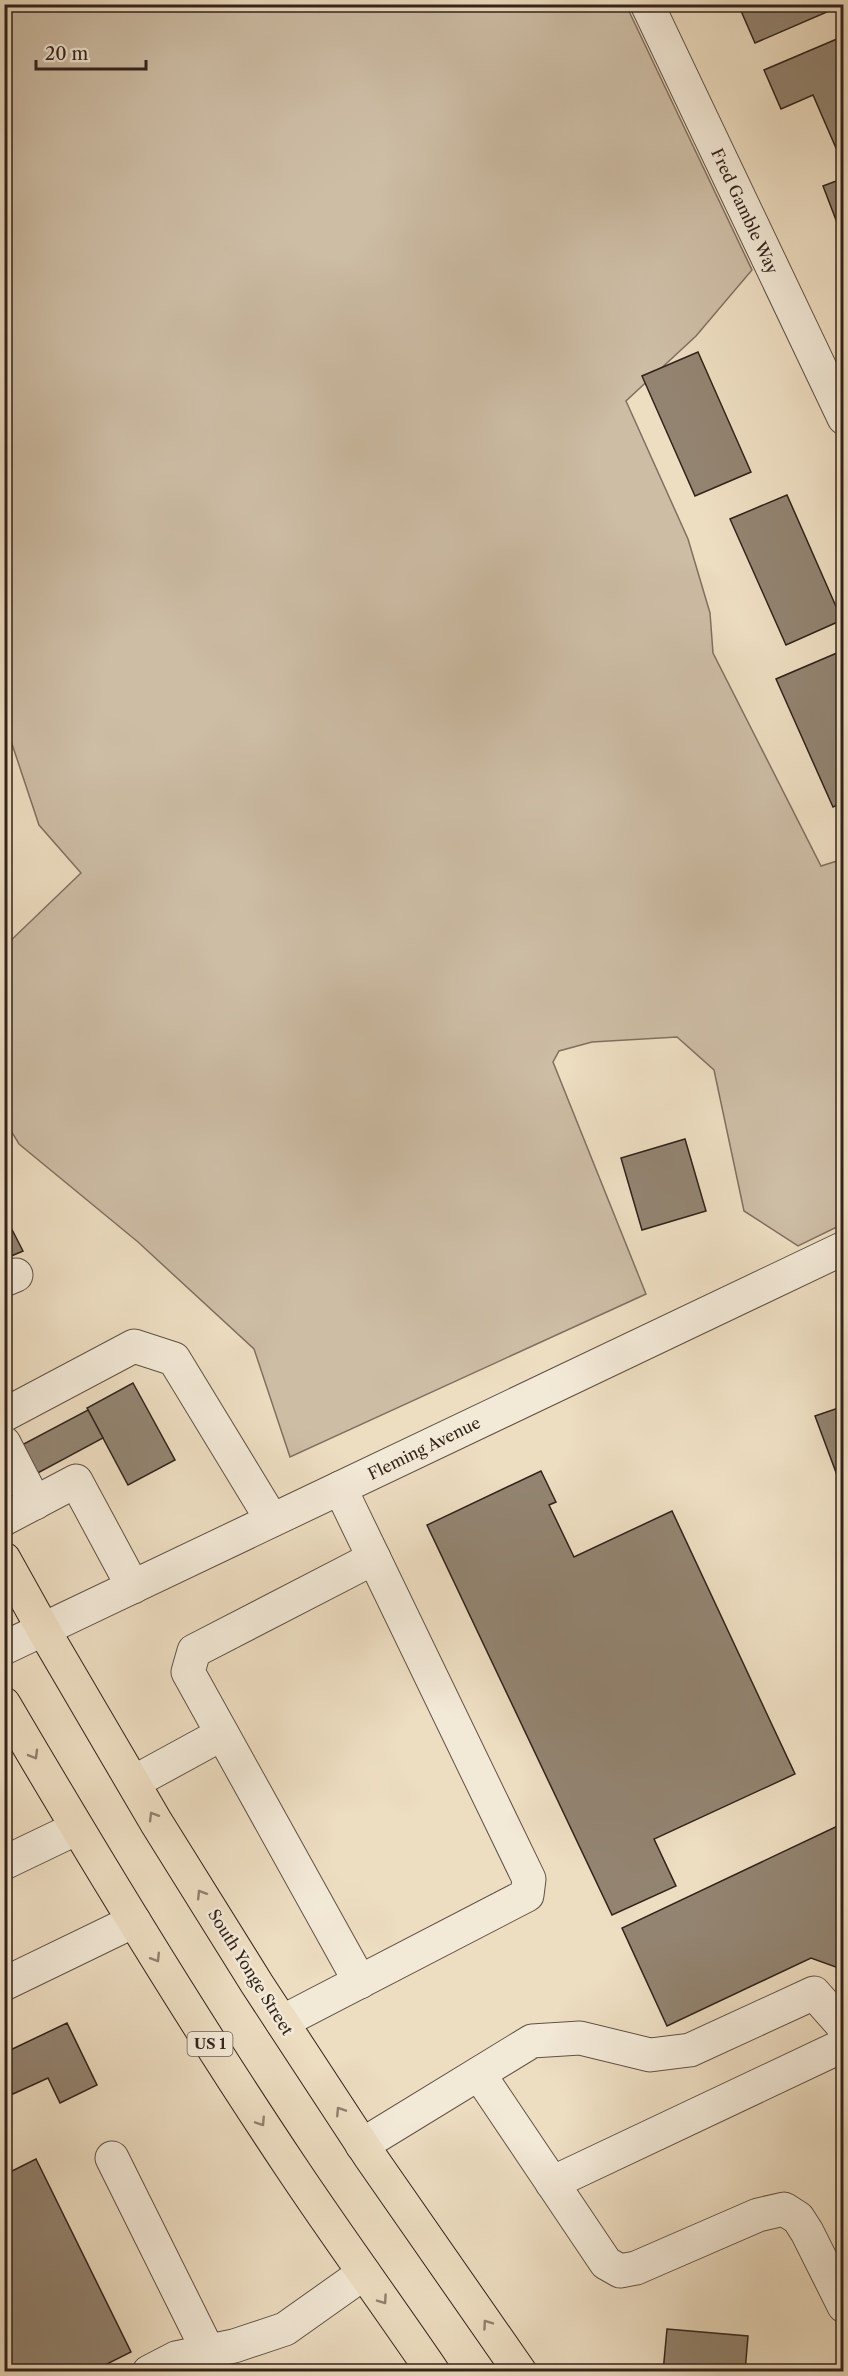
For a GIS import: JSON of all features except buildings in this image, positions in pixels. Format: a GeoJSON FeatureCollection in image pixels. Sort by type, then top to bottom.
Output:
{"type":"FeatureCollection","features":[{"type":"Feature","properties":{"kind":"main road","name":"South Yonge Street"},"geometry":{"type":"LineString","coordinates":[[4,1559],[134,1782],[282,2022],[362,2145],[520,2372]]}},
{"type":"Feature","properties":{"kind":"main road","name":"US 1"},"geometry":{"type":"LineString","coordinates":[[4,1704],[134,1922],[291,2169],[433,2372]]}},
{"type":"Feature","properties":{"kind":"street","name":"Fred Gamble Way"},"geometry":{"type":"LineString","coordinates":[[647,4],[843,418]]}},
{"type":"Feature","properties":{"kind":"street","name":"Fleming Avenue"},"geometry":{"type":"LineString","coordinates":[[4,1648],[843,1248]]}},
{"type":"Feature","properties":{"kind":"street"},"geometry":{"type":"LineString","coordinates":[[4,1415],[134,1346],[174,1359],[272,1520]]}},
{"type":"Feature","properties":{"kind":"street"},"geometry":{"type":"LineString","coordinates":[[4,1443],[35,1503]]}},
{"type":"Feature","properties":{"kind":"street"},"geometry":{"type":"LineString","coordinates":[[4,1520],[76,1481],[133,1587]]}},
{"type":"Feature","properties":{"kind":"street"},"geometry":{"type":"LineString","coordinates":[[282,2022],[527,1895],[530,1879],[340,1488]]}},
{"type":"Feature","properties":{"kind":"street"},"geometry":{"type":"LineString","coordinates":[[360,1982],[188,1672],[194,1651],[374,1557]]}},
{"type":"Feature","properties":{"kind":"street"},"geometry":{"type":"LineString","coordinates":[[134,1782],[222,1734]]}},
{"type":"Feature","properties":{"kind":"street"},"geometry":{"type":"LineString","coordinates":[[4,1863],[77,1828]]}},
{"type":"Feature","properties":{"kind":"street"},"geometry":{"type":"LineString","coordinates":[[4,1984],[134,1922]]}},
{"type":"Feature","properties":{"kind":"street"},"geometry":{"type":"LineString","coordinates":[[362,2145],[532,2041],[580,2038],[650,2055],[690,2050],[814,1993],[843,2027]]}},
{"type":"Feature","properties":{"kind":"street"},"geometry":{"type":"LineString","coordinates":[[552,2183],[843,2045]]}},
{"type":"Feature","properties":{"kind":"street"},"geometry":{"type":"LineString","coordinates":[[479,2074],[606,2264],[620,2271],[636,2268],[758,2215],[784,2209],[798,2218],[807,2232],[843,2306]]}},
{"type":"Feature","properties":{"kind":"street"},"geometry":{"type":"LineString","coordinates":[[112,2158],[208,2351]]}},
{"type":"Feature","properties":{"kind":"street"},"geometry":{"type":"LineString","coordinates":[[149,2372],[176,2358],[234,2346],[285,2329],[364,2273]]}},
{"type":"Feature","properties":{"kind":"shaded area"},"geometry":{"type":"Polygon","coordinates":[[[5,5],[626,5],[752,270],[696,336],[626,401],[688,539],[710,613],[713,653],[821,866],[843,859],[843,1224],[798,1246],[744,1211],[714,1070],[677,1037],[592,1042],[559,1051],[553,1062],[646,1294],[290,1457],[254,1349],[138,1242],[19,1144],[5,1121],[5,946],[81,873],[39,825],[5,723],[5,5]]]}}]}
